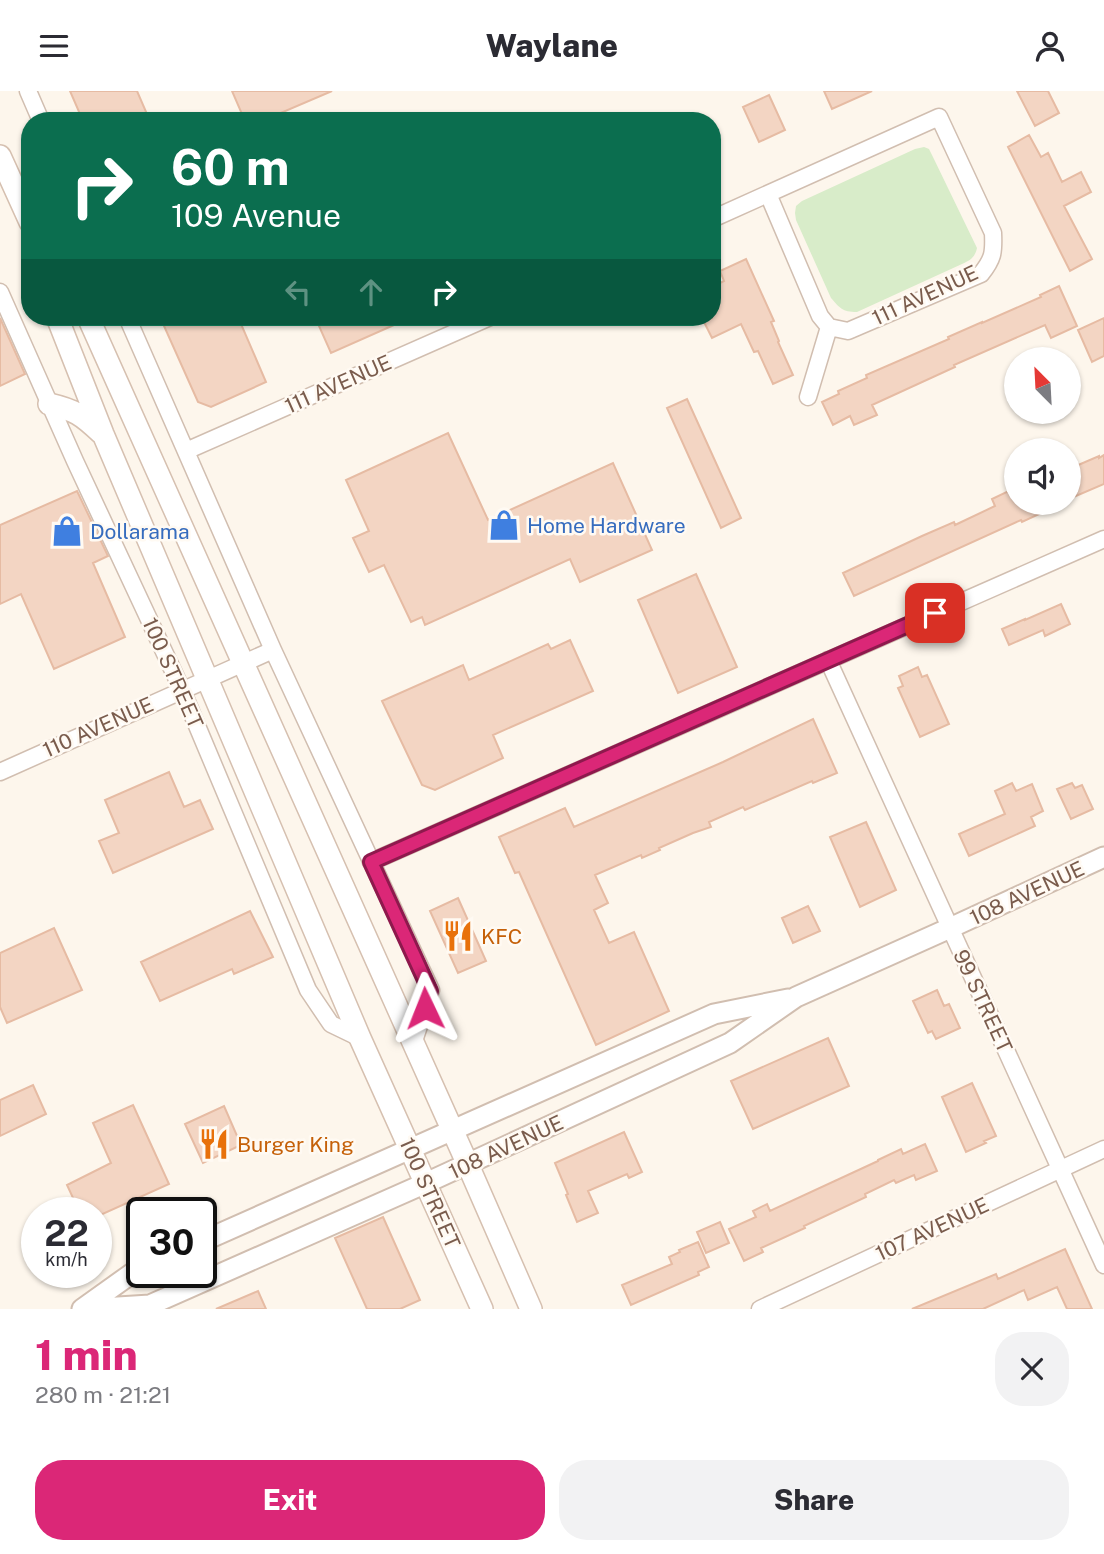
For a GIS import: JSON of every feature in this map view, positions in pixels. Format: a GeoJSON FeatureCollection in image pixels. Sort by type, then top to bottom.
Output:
{"type":"FeatureCollection","features":[{"type":"Feature","properties":{"kind":"main road"},"geometry":{"type":"LineString","coordinates":[[0,156],[21,202]]}},
{"type":"Feature","properties":{"kind":"main road","name":"100 STREET"},"geometry":{"type":"LineString","coordinates":[[61,326],[103,434],[360,1038],[482,1309]]}},
{"type":"Feature","properties":{"kind":"main road"},"geometry":{"type":"LineString","coordinates":[[92,326],[531,1309]]}},
{"type":"Feature","properties":{"kind":"main road"},"geometry":{"type":"LineString","coordinates":[[49,404],[83,415],[103,434]]}},
{"type":"Feature","properties":{"kind":"street"},"geometry":{"type":"LineString","coordinates":[[28,91],[37,112]]}},
{"type":"Feature","properties":{"kind":"street","name":"111 AVENUE"},"geometry":{"type":"LineString","coordinates":[[721,215],[939,117],[993,233],[994,249],[991,261],[981,274],[848,331],[829,327]]}},
{"type":"Feature","properties":{"kind":"street"},"geometry":{"type":"LineString","coordinates":[[768,194],[820,316],[829,327],[808,397]]}},
{"type":"Feature","properties":{"kind":"street","name":"100 STREET"},"geometry":{"type":"LineString","coordinates":[[0,292],[182,690],[308,990],[331,1024],[360,1038]]}},
{"type":"Feature","properties":{"kind":"street"},"geometry":{"type":"LineString","coordinates":[[131,326],[273,650],[430,991],[413,1044]]}},
{"type":"Feature","properties":{"kind":"street","name":"111 AVENUE"},"geometry":{"type":"LineString","coordinates":[[186,451],[470,326]]}},
{"type":"Feature","properties":{"kind":"street"},"geometry":{"type":"LineString","coordinates":[[371,862],[1104,539]]}},
{"type":"Feature","properties":{"kind":"street","name":"110 AVENUE"},"geometry":{"type":"LineString","coordinates":[[0,772],[273,650]]}},
{"type":"Feature","properties":{"kind":"street","name":"99 STREET"},"geometry":{"type":"LineString","coordinates":[[828,660],[1104,1265]]}},
{"type":"Feature","properties":{"kind":"street","name":"108 AVENUE"},"geometry":{"type":"LineString","coordinates":[[84,1309],[150,1305],[426,1184],[730,1042],[796,997],[1104,857]]}},
{"type":"Feature","properties":{"kind":"street","name":"108 AVENUE"},"geometry":{"type":"LineString","coordinates":[[217,1236],[714,1014],[796,997]]}},
{"type":"Feature","properties":{"kind":"street","name":"107 AVENUE"},"geometry":{"type":"LineString","coordinates":[[760,1309],[1104,1149]]}},
{"type":"Feature","properties":{"kind":"street","name":"108 AVENUE"},"geometry":{"type":"LineString","coordinates":[[84,1309],[126,1277]]}},
{"type":"Feature","properties":{"kind":"green space"},"geometry":{"type":"Polygon","coordinates":[[[924,147],[929,149],[977,248],[975,254],[965,263],[857,312],[839,307],[831,298],[796,220],[796,206],[924,147]]]}},
{"type":"Feature","properties":{"kind":"building"},"geometry":{"type":"Polygon","coordinates":[[[70,91],[137,91],[146,112],[79,112],[70,91]]]}},
{"type":"Feature","properties":{"kind":"building"},"geometry":{"type":"Polygon","coordinates":[[[232,91],[332,91],[283,112],[241,112],[232,91]]]}},
{"type":"Feature","properties":{"kind":"building"},"geometry":{"type":"Polygon","coordinates":[[[824,91],[872,91],[832,109],[824,91]]]}},
{"type":"Feature","properties":{"kind":"building"},"geometry":{"type":"Polygon","coordinates":[[[1017,91],[1048,91],[1059,113],[1035,126],[1017,91]]]}},
{"type":"Feature","properties":{"kind":"building"},"geometry":{"type":"Polygon","coordinates":[[[769,95],[785,130],[759,142],[743,107],[769,95]]]}},
{"type":"Feature","properties":{"kind":"building"},"geometry":{"type":"Polygon","coordinates":[[[1029,135],[1041,157],[1048,153],[1062,182],[1081,172],[1091,192],[1064,206],[1092,259],[1070,271],[1008,147],[1029,135]]]}},
{"type":"Feature","properties":{"kind":"building"},"geometry":{"type":"Polygon","coordinates":[[[746,259],[774,321],[771,322],[778,342],[793,375],[773,384],[758,351],[754,352],[741,324],[712,338],[706,326],[721,326],[721,282],[724,281],[721,271],[746,259]]]}},
{"type":"Feature","properties":{"kind":"building"},"geometry":{"type":"Polygon","coordinates":[[[1059,286],[1077,326],[1051,338],[1045,325],[872,405],[877,415],[854,425],[850,416],[833,425],[822,402],[839,394],[838,391],[867,378],[866,375],[1041,297],[1040,295],[1059,286]]]}},
{"type":"Feature","properties":{"kind":"building"},"geometry":{"type":"Polygon","coordinates":[[[0,318],[25,374],[0,386],[0,318]]]}},
{"type":"Feature","properties":{"kind":"building"},"geometry":{"type":"Polygon","coordinates":[[[1104,318],[1104,356],[1092,362],[1078,330],[1104,318]]]}},
{"type":"Feature","properties":{"kind":"building"},"geometry":{"type":"Polygon","coordinates":[[[164,326],[242,326],[266,382],[211,407],[198,402],[164,326]]]}},
{"type":"Feature","properties":{"kind":"building"},"geometry":{"type":"Polygon","coordinates":[[[319,326],[392,326],[331,353],[319,326]]]}},
{"type":"Feature","properties":{"kind":"building"},"geometry":{"type":"Polygon","coordinates":[[[687,399],[741,518],[721,528],[667,408],[687,399]]]}},
{"type":"Feature","properties":{"kind":"building","name":"Home Hardware"},"geometry":{"type":"Polygon","coordinates":[[[448,433],[488,520],[613,463],[652,550],[580,582],[570,559],[425,625],[422,617],[411,622],[384,565],[369,572],[353,538],[369,531],[346,480],[448,433]]]}},
{"type":"Feature","properties":{"kind":"building"},"geometry":{"type":"Polygon","coordinates":[[[1104,455],[1104,484],[1081,494],[1081,464],[1104,455]]]}},
{"type":"Feature","properties":{"kind":"building"},"geometry":{"type":"Polygon","coordinates":[[[77,491],[108,556],[93,563],[125,637],[54,669],[21,594],[0,604],[0,525],[77,491]]]}},
{"type":"Feature","properties":{"kind":"building"},"geometry":{"type":"Polygon","coordinates":[[[1004,493],[1004,515],[1037,515],[854,596],[843,573],[995,506],[992,499],[1004,493]]]}},
{"type":"Feature","properties":{"kind":"building"},"geometry":{"type":"Polygon","coordinates":[[[696,574],[737,667],[678,693],[638,600],[696,574]]]}},
{"type":"Feature","properties":{"kind":"building"},"geometry":{"type":"Polygon","coordinates":[[[1061,604],[1070,624],[1045,636],[1043,630],[1009,645],[1002,629],[1061,604]]]}},
{"type":"Feature","properties":{"kind":"building"},"geometry":{"type":"Polygon","coordinates":[[[570,640],[593,691],[493,735],[503,758],[435,790],[422,785],[382,701],[463,665],[469,680],[548,644],[551,649],[570,640]]]}},
{"type":"Feature","properties":{"kind":"building"},"geometry":{"type":"Polygon","coordinates":[[[918,667],[922,677],[927,675],[949,724],[920,737],[898,688],[903,686],[899,676],[918,667]]]}},
{"type":"Feature","properties":{"kind":"building"},"geometry":{"type":"Polygon","coordinates":[[[813,719],[837,773],[745,810],[743,807],[709,822],[711,827],[659,848],[660,850],[642,858],[641,855],[595,875],[608,903],[594,910],[609,943],[634,932],[669,1011],[596,1045],[519,872],[515,873],[499,837],[565,808],[574,827],[723,762],[813,719]]]}},
{"type":"Feature","properties":{"kind":"building"},"geometry":{"type":"Polygon","coordinates":[[[169,772],[184,807],[200,800],[213,829],[113,873],[99,841],[119,833],[105,800],[169,772]]]}},
{"type":"Feature","properties":{"kind":"building"},"geometry":{"type":"Polygon","coordinates":[[[1012,783],[1016,791],[1032,784],[1043,811],[1031,817],[1035,826],[969,856],[959,834],[1005,814],[995,791],[1012,783]]]}},
{"type":"Feature","properties":{"kind":"building"},"geometry":{"type":"Polygon","coordinates":[[[1072,783],[1075,788],[1082,785],[1093,809],[1071,819],[1057,789],[1072,783]]]}},
{"type":"Feature","properties":{"kind":"building"},"geometry":{"type":"Polygon","coordinates":[[[866,822],[896,890],[860,907],[830,837],[866,822]]]}},
{"type":"Feature","properties":{"kind":"building","name":"KFC"},"geometry":{"type":"Polygon","coordinates":[[[458,898],[486,961],[458,973],[430,911],[458,898]]]}},
{"type":"Feature","properties":{"kind":"building"},"geometry":{"type":"Polygon","coordinates":[[[808,906],[820,931],[793,943],[782,918],[808,906]]]}},
{"type":"Feature","properties":{"kind":"building"},"geometry":{"type":"Polygon","coordinates":[[[250,911],[273,957],[234,974],[232,969],[160,1001],[141,962],[250,911]]]}},
{"type":"Feature","properties":{"kind":"building"},"geometry":{"type":"Polygon","coordinates":[[[54,928],[82,990],[7,1023],[0,1007],[0,953],[54,928]]]}},
{"type":"Feature","properties":{"kind":"building"},"geometry":{"type":"Polygon","coordinates":[[[937,990],[944,1006],[949,1004],[960,1028],[936,1039],[932,1031],[928,1033],[913,1001],[937,990]]]}},
{"type":"Feature","properties":{"kind":"building"},"geometry":{"type":"Polygon","coordinates":[[[828,1038],[849,1086],[753,1129],[731,1081],[828,1038]]]}},
{"type":"Feature","properties":{"kind":"building"},"geometry":{"type":"Polygon","coordinates":[[[972,1083],[996,1136],[966,1152],[942,1097],[972,1083]]]}},
{"type":"Feature","properties":{"kind":"building"},"geometry":{"type":"Polygon","coordinates":[[[33,1085],[46,1114],[0,1136],[0,1100],[33,1085]]]}},
{"type":"Feature","properties":{"kind":"building"},"geometry":{"type":"Polygon","coordinates":[[[133,1105],[169,1184],[140,1197],[126,1197],[126,1203],[112,1210],[112,1197],[73,1197],[67,1185],[111,1163],[93,1123],[133,1105]]]}},
{"type":"Feature","properties":{"kind":"building"},"geometry":{"type":"Polygon","coordinates":[[[224,1106],[241,1145],[203,1163],[185,1124],[224,1106]]]}},
{"type":"Feature","properties":{"kind":"building"},"geometry":{"type":"Polygon","coordinates":[[[624,1132],[642,1172],[629,1178],[627,1174],[588,1191],[598,1213],[577,1222],[555,1163],[624,1132]]]}},
{"type":"Feature","properties":{"kind":"building"},"geometry":{"type":"Polygon","coordinates":[[[925,1144],[937,1171],[916,1180],[914,1175],[896,1183],[894,1180],[865,1194],[866,1197],[761,1248],[763,1252],[744,1261],[729,1229],[756,1217],[753,1211],[767,1204],[770,1211],[901,1149],[903,1154],[925,1144]]]}},
{"type":"Feature","properties":{"kind":"building"},"geometry":{"type":"Polygon","coordinates":[[[383,1217],[420,1300],[400,1309],[367,1309],[335,1238],[383,1217]]]}},
{"type":"Feature","properties":{"kind":"building"},"geometry":{"type":"Polygon","coordinates":[[[720,1222],[729,1243],[706,1253],[697,1232],[720,1222]]]}},
{"type":"Feature","properties":{"kind":"building"},"geometry":{"type":"Polygon","coordinates":[[[698,1242],[709,1267],[698,1272],[699,1275],[631,1305],[622,1285],[672,1264],[669,1257],[698,1242]]]}},
{"type":"Feature","properties":{"kind":"building"},"geometry":{"type":"Polygon","coordinates":[[[1065,1249],[1092,1309],[1067,1309],[1057,1287],[1028,1300],[1024,1290],[983,1309],[912,1309],[996,1274],[998,1279],[1065,1249]]]}},
{"type":"Feature","properties":{"kind":"building"},"geometry":{"type":"Polygon","coordinates":[[[258,1291],[266,1309],[216,1309],[258,1291]]]}},
{"type":"Feature","properties":{"kind":"place","name":"Home Hardware"},"geometry":{"type":"Point","coordinates":[504,525]}},
{"type":"Feature","properties":{"kind":"place","name":"Dollarama"},"geometry":{"type":"Point","coordinates":[67,531]}},
{"type":"Feature","properties":{"kind":"place","name":"KFC"},"geometry":{"type":"Point","coordinates":[458,936]}},
{"type":"Feature","properties":{"kind":"place","name":"Burger King"},"geometry":{"type":"Point","coordinates":[214,1144]}},
{"type":"Feature","properties":{"kind":"route"},"geometry":{"type":"LineString","coordinates":[[425,1008],[430,991],[371,862],[935,613]]}}]}
